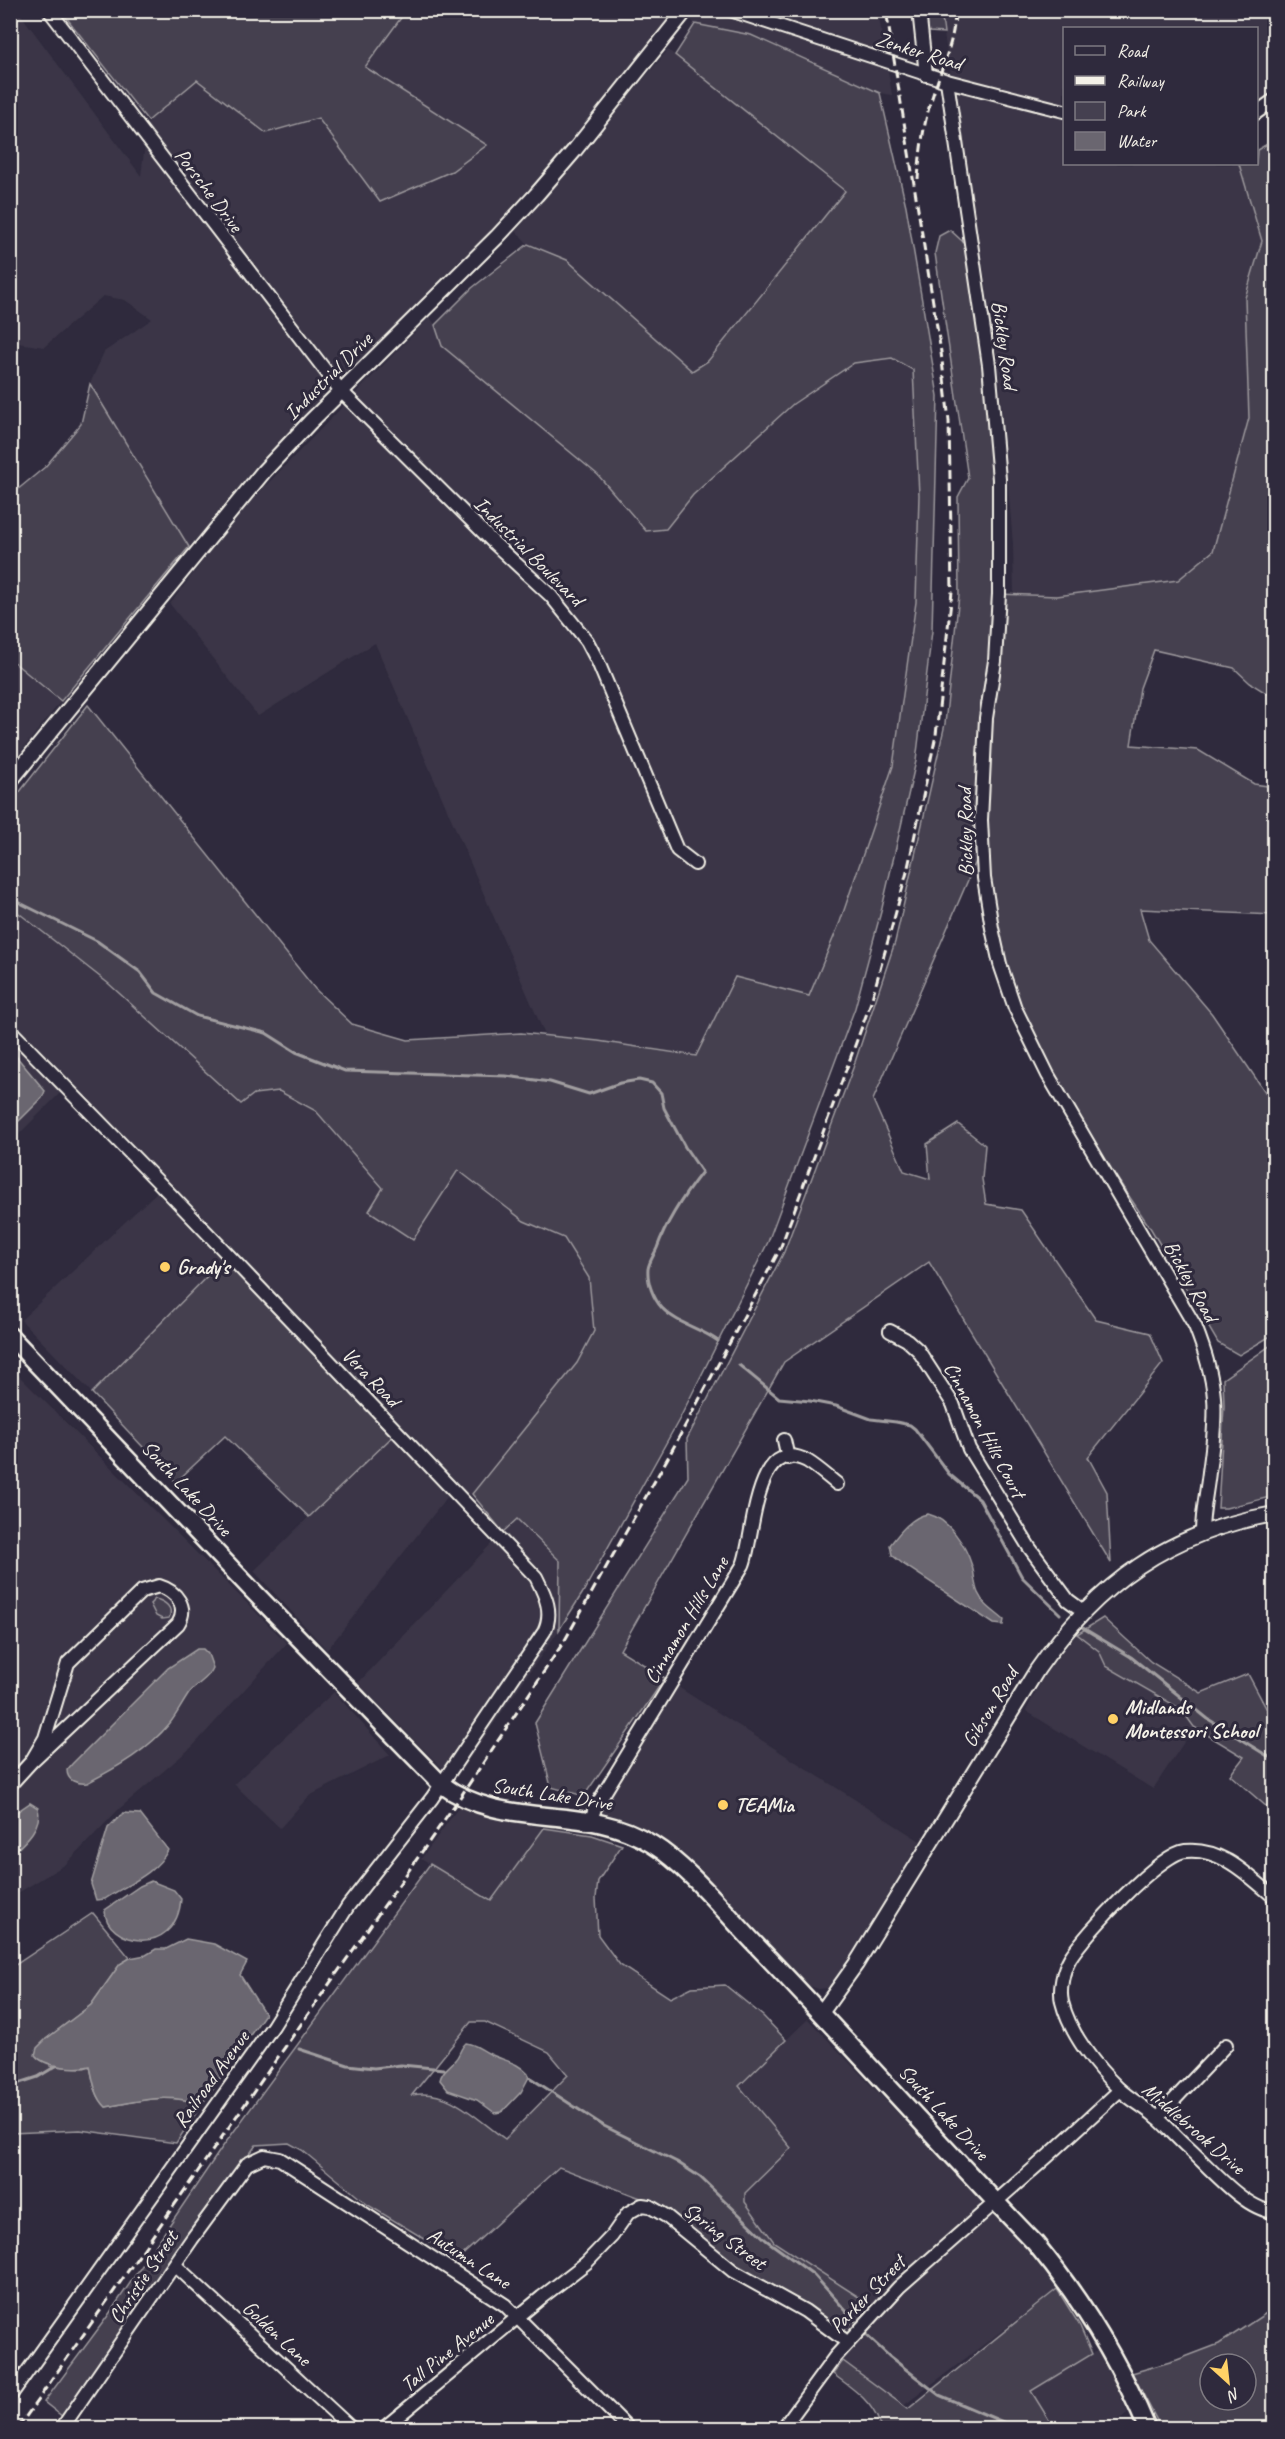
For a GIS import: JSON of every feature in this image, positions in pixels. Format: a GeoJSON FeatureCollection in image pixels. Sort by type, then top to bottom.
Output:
{"type":"FeatureCollection","features":[{"type":"Feature","properties":{"kind":"main road","name":"South Lake Drive"},"geometry":{"type":"LineString","coordinates":[[10,1336],[441,1784],[461,1797],[497,1810],[591,1820],[633,1833],[673,1859],[821,2013],[1035,2243],[1077,2298],[1112,2353],[1148,2428]]}},
{"type":"Feature","properties":{"kind":"street","name":"Porsche Drive"},"geometry":{"type":"LineString","coordinates":[[49,10],[341,391]]}},
{"type":"Feature","properties":{"kind":"street","name":"Industrial Drive"},"geometry":{"type":"LineString","coordinates":[[10,781],[264,471],[536,195],[574,152],[686,10]]}},
{"type":"Feature","properties":{"kind":"street","name":"Zenker Road"},"geometry":{"type":"LineString","coordinates":[[730,10],[926,75],[1063,110]]}},
{"type":"Feature","properties":{"kind":"street"},"geometry":{"type":"LineString","coordinates":[[919,10],[926,75]]}},
{"type":"Feature","properties":{"kind":"street","name":"Bickley Road"},"geometry":{"type":"LineString","coordinates":[[947,81],[989,365],[998,470],[999,594],[995,661],[986,718],[981,820],[987,900],[1000,964],[1027,1034],[1048,1075],[1195,1326],[1204,1350],[1213,1378],[1216,1406],[1202,1532]]}},
{"type":"Feature","properties":{"kind":"street"},"geometry":{"type":"LineString","coordinates":[[1258,112],[1275,99]]}},
{"type":"Feature","properties":{"kind":"street","name":"Industrial Boulevard"},"geometry":{"type":"LineString","coordinates":[[341,391],[487,537],[551,596],[573,622],[587,641],[598,662],[677,850],[695,864]]}},
{"type":"Feature","properties":{"kind":"street","name":"Vera Road"},"geometry":{"type":"LineString","coordinates":[[10,1030],[536,1577],[548,1604],[548,1624],[441,1784]]}},
{"type":"Feature","properties":{"kind":"street","name":"Cinnamon Hills Court"},"geometry":{"type":"LineString","coordinates":[[890,1330],[918,1350],[953,1404],[969,1449],[1029,1547],[1068,1600],[1083,1611]]}},
{"type":"Feature","properties":{"kind":"street"},"geometry":{"type":"LineString","coordinates":[[784,1440],[788,1458],[807,1461],[837,1484]]}},
{"type":"Feature","properties":{"kind":"street","name":"Cinnamon Hills Lane"},"geometry":{"type":"LineString","coordinates":[[591,1820],[595,1808],[743,1565],[749,1549],[757,1499],[766,1475],[774,1464],[788,1458]]}},
{"type":"Feature","properties":{"kind":"street","name":"Gibson Road"},"geometry":{"type":"LineString","coordinates":[[821,2013],[856,1964],[1037,1670],[1065,1631],[1083,1611],[1112,1585],[1147,1561],[1202,1532],[1230,1523],[1275,1514]]}},
{"type":"Feature","properties":{"kind":"street"},"geometry":{"type":"LineString","coordinates":[[10,1785],[31,1762],[178,1624],[182,1616],[182,1607],[173,1593],[159,1586],[142,1591],[71,1659],[63,1675],[45,1738],[31,1762]]}},
{"type":"Feature","properties":{"kind":"street","name":"Railroad Avenue"},"geometry":{"type":"LineString","coordinates":[[10,2396],[273,2026],[348,1906],[441,1784]]}},
{"type":"Feature","properties":{"kind":"street","name":"Middlebrook Drive"},"geometry":{"type":"LineString","coordinates":[[1275,1897],[1258,1882],[1211,1852],[1184,1851],[1174,1854],[1159,1863],[1081,1944],[1066,1967],[1062,1985],[1063,2004],[1078,2037],[1120,2090],[1157,2118],[1226,2183],[1256,2206],[1275,2212]]}},
{"type":"Feature","properties":{"kind":"street"},"geometry":{"type":"LineString","coordinates":[[1157,2118],[1227,2045]]}},
{"type":"Feature","properties":{"kind":"street","name":"Middlebrook Drive"},"geometry":{"type":"LineString","coordinates":[[996,2202],[1120,2090]]}},
{"type":"Feature","properties":{"kind":"street","name":"Christie Street"},"geometry":{"type":"LineString","coordinates":[[65,2427],[176,2266],[192,2239],[247,2164],[264,2156]]}},
{"type":"Feature","properties":{"kind":"street","name":"Autumn Lane"},"geometry":{"type":"LineString","coordinates":[[264,2156],[280,2159],[490,2294],[519,2317],[576,2379],[628,2428]]}},
{"type":"Feature","properties":{"kind":"street","name":"Parker Street"},"geometry":{"type":"LineString","coordinates":[[783,2428],[847,2342],[905,2281],[996,2202]]}},
{"type":"Feature","properties":{"kind":"street","name":"Tall Pine Avenue"},"geometry":{"type":"LineString","coordinates":[[384,2428],[586,2263],[612,2236],[628,2213],[638,2206]]}},
{"type":"Feature","properties":{"kind":"street","name":"Spring Street"},"geometry":{"type":"LineString","coordinates":[[638,2206],[649,2206],[666,2216],[733,2271],[806,2311],[847,2342]]}},
{"type":"Feature","properties":{"kind":"street","name":"Golden Lane"},"geometry":{"type":"LineString","coordinates":[[176,2266],[351,2428]]}},
{"type":"Feature","properties":{"kind":"shaded area"},"geometry":{"type":"Polygon","coordinates":[[[695,10],[878,11],[892,95],[880,93],[751,35],[695,24],[689,18],[695,10]]]}},
{"type":"Feature","properties":{"kind":"shaded area"},"geometry":{"type":"Polygon","coordinates":[[[10,11],[18,11],[141,176],[148,121],[197,80],[266,133],[318,118],[365,67],[406,11],[679,11],[547,176],[258,471],[189,547],[90,384],[104,352],[152,319],[125,300],[103,296],[44,347],[18,343],[10,316],[10,11]]]}},
{"type":"Feature","properties":{"kind":"shaded area"},"geometry":{"type":"Polygon","coordinates":[[[940,11],[1274,11],[1274,95],[1258,105],[1258,27],[1063,27],[1063,165],[1239,165],[1262,241],[1245,298],[1249,418],[1213,551],[1178,580],[1057,596],[1014,594],[1013,544],[999,375],[981,252],[940,11]]]}},
{"type":"Feature","properties":{"kind":"shaded area"},"geometry":{"type":"Polygon","coordinates":[[[668,50],[846,191],[708,361],[692,371],[567,260],[528,244],[516,231],[668,50]]]}},
{"type":"Feature","properties":{"kind":"shaded area"},"geometry":{"type":"Polygon","coordinates":[[[430,317],[442,346],[598,475],[646,531],[666,529],[693,495],[793,404],[854,363],[892,358],[913,370],[919,495],[916,602],[893,766],[840,922],[809,996],[735,977],[697,1056],[545,1035],[375,643],[258,716],[170,604],[240,512],[430,317]]]}},
{"type":"Feature","properties":{"kind":"shaded area"},"geometry":{"type":"Polygon","coordinates":[[[11,660],[61,701],[11,764],[11,660]]]}},
{"type":"Feature","properties":{"kind":"shaded area"},"geometry":{"type":"Polygon","coordinates":[[[10,907],[253,1094],[279,1091],[316,1111],[383,1188],[369,1211],[413,1240],[458,1170],[524,1221],[564,1238],[589,1278],[594,1331],[577,1363],[472,1494],[448,1496],[327,1650],[254,1571],[391,1436],[223,1260],[92,1393],[21,1320],[158,1191],[60,1093],[11,1142],[10,907]]]}},
{"type":"Feature","properties":{"kind":"shaded area"},"geometry":{"type":"Polygon","coordinates":[[[10,1367],[287,1643],[193,1746],[119,1809],[66,1864],[11,1897],[10,1367]]]}},
{"type":"Feature","properties":{"kind":"shaded area"},"geometry":{"type":"Polygon","coordinates":[[[516,1518],[561,1561],[559,1630],[456,1778],[438,1764],[358,1683],[516,1518]]]}},
{"type":"Feature","properties":{"kind":"shaded area","name":"Midlands Montessori School"},"geometry":{"type":"Polygon","coordinates":[[[1077,1634],[1099,1651],[1106,1666],[1181,1709],[1194,1727],[1153,1789],[1026,1711],[1045,1673],[1077,1634]]]}},
{"type":"Feature","properties":{"kind":"shaded area"},"geometry":{"type":"Polygon","coordinates":[[[678,1687],[920,1841],[834,1985],[819,1989],[809,1986],[690,1863],[663,1841],[597,1813],[678,1687]]]}},
{"type":"Feature","properties":{"kind":"shaded area"},"geometry":{"type":"Polygon","coordinates":[[[334,1692],[390,1755],[309,1796],[280,1828],[234,1784],[334,1692]]]}},
{"type":"Feature","properties":{"kind":"shaded area"},"geometry":{"type":"Polygon","coordinates":[[[461,1804],[482,1813],[544,1828],[491,1902],[421,1859],[461,1804]]]}},
{"type":"Feature","properties":{"kind":"shaded area"},"geometry":{"type":"Polygon","coordinates":[[[808,2019],[1024,2246],[1057,2289],[903,2406],[843,2361],[842,2332],[867,2303],[774,2242],[745,2202],[739,2086],[808,2019]]]}},
{"type":"Feature","properties":{"kind":"shaded area"},"geometry":{"type":"Polygon","coordinates":[[[1097,2351],[1128,2414],[1102,2428],[1054,2428],[1030,2391],[1097,2351]]]}},
{"type":"Feature","properties":{"kind":"green space"},"geometry":{"type":"Polygon","coordinates":[[[61,11],[406,11],[365,67],[487,145],[452,171],[380,202],[318,118],[266,133],[197,80],[148,121],[61,11]]]}},
{"type":"Feature","properties":{"kind":"green space"},"geometry":{"type":"Polygon","coordinates":[[[915,11],[941,11],[944,33],[929,32],[915,11]]]}},
{"type":"Feature","properties":{"kind":"green space"},"geometry":{"type":"Polygon","coordinates":[[[695,24],[751,35],[880,93],[906,206],[938,396],[932,631],[916,761],[882,908],[855,1008],[768,1242],[680,1418],[582,1594],[559,1630],[560,1561],[517,1519],[503,1532],[472,1494],[577,1363],[594,1331],[589,1278],[564,1238],[524,1221],[458,1170],[413,1240],[369,1211],[383,1188],[316,1111],[279,1091],[254,1094],[241,1104],[109,984],[11,907],[11,803],[88,705],[315,989],[352,1024],[408,1040],[521,1033],[598,1041],[696,1056],[735,977],[809,996],[840,922],[893,766],[916,602],[919,495],[913,370],[892,358],[854,363],[793,404],[693,495],[666,529],[646,531],[598,475],[442,346],[435,325],[472,288],[528,244],[567,260],[692,371],[708,361],[845,191],[675,55],[695,24]]]}},
{"type":"Feature","properties":{"kind":"green space"},"geometry":{"type":"Polygon","coordinates":[[[1274,140],[1274,698],[1250,683],[1234,668],[1154,650],[1140,688],[1131,745],[1198,750],[1254,784],[1274,787],[1274,915],[1140,909],[1149,940],[1212,1014],[1274,1105],[1274,1334],[1239,1355],[1218,1343],[1151,1229],[1048,1075],[1015,1008],[981,850],[873,1100],[904,1171],[930,1179],[927,1144],[958,1124],[985,1145],[982,1179],[986,1204],[1021,1210],[1096,1320],[1150,1333],[1163,1363],[1088,1457],[1107,1492],[1111,1563],[929,1262],[784,1362],[620,1650],[665,1678],[584,1796],[551,1787],[535,1723],[688,1477],[687,1439],[784,1252],[853,1068],[895,942],[945,724],[959,595],[958,497],[968,478],[935,253],[939,236],[950,230],[972,250],[989,365],[999,594],[1057,596],[1178,580],[1213,551],[1249,418],[1245,298],[1262,241],[1239,165],[1258,165],[1258,149],[1274,140]]]}},
{"type":"Feature","properties":{"kind":"green space"},"geometry":{"type":"Polygon","coordinates":[[[90,384],[189,547],[61,701],[11,660],[11,495],[45,467],[81,424],[90,384]]]}},
{"type":"Feature","properties":{"kind":"green space"},"geometry":{"type":"Polygon","coordinates":[[[224,1259],[392,1437],[309,1517],[225,1436],[176,1482],[92,1393],[224,1259]]]}},
{"type":"Feature","properties":{"kind":"green space"},"geometry":{"type":"Polygon","coordinates":[[[1274,1343],[1274,1496],[1218,1508],[1224,1406],[1223,1379],[1274,1343]]]}},
{"type":"Feature","properties":{"kind":"green space"},"geometry":{"type":"Polygon","coordinates":[[[155,1599],[168,1606],[169,1618],[162,1619],[156,1616],[150,1604],[155,1599]]]}},
{"type":"Feature","properties":{"kind":"green space"},"geometry":{"type":"Polygon","coordinates":[[[1103,1618],[1151,1662],[1201,1693],[1248,1674],[1274,1723],[1274,1813],[1230,1775],[1244,1757],[1194,1727],[1181,1709],[1106,1666],[1099,1651],[1077,1634],[1103,1618]]]}},
{"type":"Feature","properties":{"kind":"green space"},"geometry":{"type":"Polygon","coordinates":[[[544,1828],[592,1835],[622,1845],[598,1881],[596,1898],[598,1935],[620,1965],[670,1998],[692,1987],[725,1985],[763,2016],[786,2040],[739,2086],[791,2148],[745,2193],[745,2202],[774,2242],[868,2303],[842,2332],[758,2281],[651,2202],[559,2167],[458,2259],[368,2205],[302,2150],[289,2143],[256,2145],[63,2417],[44,2402],[107,2317],[221,2149],[430,1864],[491,1901],[544,1828]],[[471,2022],[412,2095],[426,2094],[450,2100],[462,2106],[505,2139],[568,2075],[549,2052],[485,2022],[471,2022]]]}},
{"type":"Feature","properties":{"kind":"green space"},"geometry":{"type":"Polygon","coordinates":[[[93,1913],[130,1958],[120,1964],[91,2005],[46,2039],[50,2066],[84,2068],[90,2066],[97,2093],[106,2107],[165,2098],[202,2104],[176,2143],[80,2130],[11,2133],[11,1968],[93,1913]]]}},
{"type":"Feature","properties":{"kind":"green space"},"geometry":{"type":"Polygon","coordinates":[[[1057,2289],[1080,2326],[1092,2354],[1031,2391],[1054,2428],[877,2428],[880,2424],[872,2408],[833,2374],[843,2361],[908,2409],[1057,2289]]]}},
{"type":"Feature","properties":{"kind":"green space"},"geometry":{"type":"Polygon","coordinates":[[[1274,2308],[1274,2428],[1161,2428],[1132,2373],[1219,2344],[1274,2308]]]}},
{"type":"Feature","properties":{"kind":"water"},"geometry":{"type":"Polygon","coordinates":[[[11,1050],[45,1091],[42,1098],[19,1121],[14,1120],[11,1116],[11,1050]]]}},
{"type":"Feature","properties":{"kind":"water"},"geometry":{"type":"Polygon","coordinates":[[[928,1514],[943,1521],[956,1534],[972,1566],[980,1598],[1004,1620],[1003,1625],[994,1624],[892,1555],[890,1545],[902,1530],[917,1518],[928,1514]]]}},
{"type":"Feature","properties":{"kind":"water"},"geometry":{"type":"Polygon","coordinates":[[[197,1649],[203,1649],[208,1654],[213,1668],[208,1676],[191,1691],[173,1720],[161,1733],[132,1757],[87,1783],[71,1779],[67,1770],[72,1764],[168,1668],[197,1649]]]}},
{"type":"Feature","properties":{"kind":"water"},"geometry":{"type":"Polygon","coordinates":[[[30,1803],[38,1808],[38,1822],[31,1834],[11,1855],[11,1816],[30,1803]]]}},
{"type":"Feature","properties":{"kind":"water"},"geometry":{"type":"Polygon","coordinates":[[[123,1813],[140,1814],[168,1850],[156,1866],[140,1878],[105,1899],[96,1900],[91,1884],[108,1828],[123,1813]]]}},
{"type":"Feature","properties":{"kind":"water"},"geometry":{"type":"Polygon","coordinates":[[[151,1881],[174,1890],[181,1899],[176,1918],[167,1931],[154,1938],[141,1940],[127,1938],[108,1922],[105,1910],[151,1881]]]}},
{"type":"Feature","properties":{"kind":"water"},"geometry":{"type":"Polygon","coordinates":[[[186,1939],[214,1944],[247,1962],[240,1975],[265,2014],[202,2104],[165,2098],[106,2107],[97,2093],[90,2066],[77,2068],[53,2065],[35,2055],[37,2048],[46,2039],[91,2005],[120,1964],[156,1949],[166,1949],[186,1939]]]}},
{"type":"Feature","properties":{"kind":"water"},"geometry":{"type":"Polygon","coordinates":[[[466,2043],[514,2064],[528,2074],[529,2077],[521,2092],[502,2112],[495,2113],[477,2100],[448,2090],[440,2080],[442,2074],[457,2058],[466,2043]]]}},
{"type":"Feature","properties":{"kind":"waterway"},"geometry":{"type":"LineString","coordinates":[[14,900],[97,941],[140,972],[156,993],[197,1016],[266,1033],[296,1052],[345,1071],[506,1076],[550,1082],[589,1094],[620,1083],[639,1080],[652,1083],[661,1093],[664,1108],[685,1147],[702,1172],[671,1218],[649,1266],[651,1290],[656,1300],[668,1313],[718,1341]]}},
{"type":"Feature","properties":{"kind":"waterway"},"geometry":{"type":"LineString","coordinates":[[739,1365],[779,1398],[836,1406],[871,1419],[910,1425],[949,1474],[980,1500],[1022,1577],[1060,1614]]}},
{"type":"Feature","properties":{"kind":"waterway"},"geometry":{"type":"LineString","coordinates":[[1083,1628],[1131,1657],[1208,1719],[1274,1760]]}},
{"type":"Feature","properties":{"kind":"waterway"},"geometry":{"type":"LineString","coordinates":[[299,2049],[348,2065],[374,2068],[401,2065],[444,2069]]}},
{"type":"Feature","properties":{"kind":"waterway"},"geometry":{"type":"LineString","coordinates":[[10,2086],[38,2077],[56,2066]]}},
{"type":"Feature","properties":{"kind":"waterway"},"geometry":{"type":"LineString","coordinates":[[529,2077],[604,2126],[677,2162],[700,2177],[766,2240],[814,2275],[855,2321]]}},
{"type":"Feature","properties":{"kind":"waterway"},"geometry":{"type":"LineString","coordinates":[[865,2334],[939,2395],[1017,2428]]}},
{"type":"Feature","properties":{"kind":"railway"},"geometry":{"type":"LineString","coordinates":[[18,2428],[461,1796],[565,1640],[670,1454],[780,1249],[871,1002],[907,872],[936,735],[952,592],[949,421],[941,352],[886,10]]}},
{"type":"Feature","properties":{"kind":"railway"},"geometry":{"type":"LineString","coordinates":[[918,179],[926,120],[953,34],[955,10]]}},
{"type":"Feature","properties":{"kind":"place","name":"Grady's"},"geometry":{"type":"Point","coordinates":[165,1267]}},
{"type":"Feature","properties":{"kind":"place","name":"Midlands Montessori School"},"geometry":{"type":"Point","coordinates":[1113,1719]}},
{"type":"Feature","properties":{"kind":"place","name":"TEAMia"},"geometry":{"type":"Point","coordinates":[723,1805]}}]}
